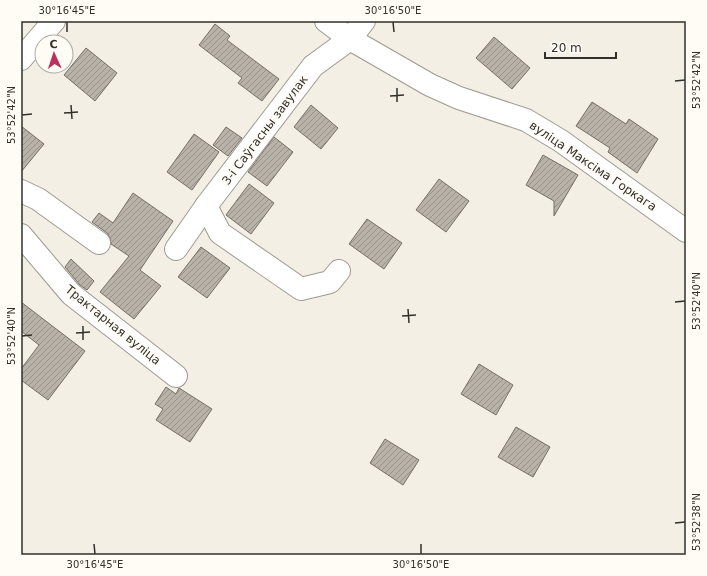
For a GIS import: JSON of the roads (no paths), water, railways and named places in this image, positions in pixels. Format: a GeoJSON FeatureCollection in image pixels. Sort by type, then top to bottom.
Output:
{"type":"FeatureCollection","features":[{"type":"Feature","properties":{"kind":"street"},"geometry":{"type":"LineString","coordinates":[[21,59],[54,21]]}},
{"type":"Feature","properties":{"kind":"street","name":"вуліца Максіма Горкага"},"geometry":{"type":"LineString","coordinates":[[326,21],[350,39],[430,85],[451,94],[526,120],[561,141],[686,230]]}},
{"type":"Feature","properties":{"kind":"street","name":"3-і Саўгасны завулак"},"geometry":{"type":"LineString","coordinates":[[176,249],[206,206],[313,66],[350,39],[364,21]]}},
{"type":"Feature","properties":{"kind":"street"},"geometry":{"type":"LineString","coordinates":[[21,191],[38,199],[99,243]]}},
{"type":"Feature","properties":{"kind":"street"},"geometry":{"type":"LineString","coordinates":[[206,206],[220,233],[301,289],[330,282],[339,271]]}},
{"type":"Feature","properties":{"kind":"street","name":"Трактарная вуліца"},"geometry":{"type":"LineString","coordinates":[[21,236],[71,294],[176,376]]}}]}
